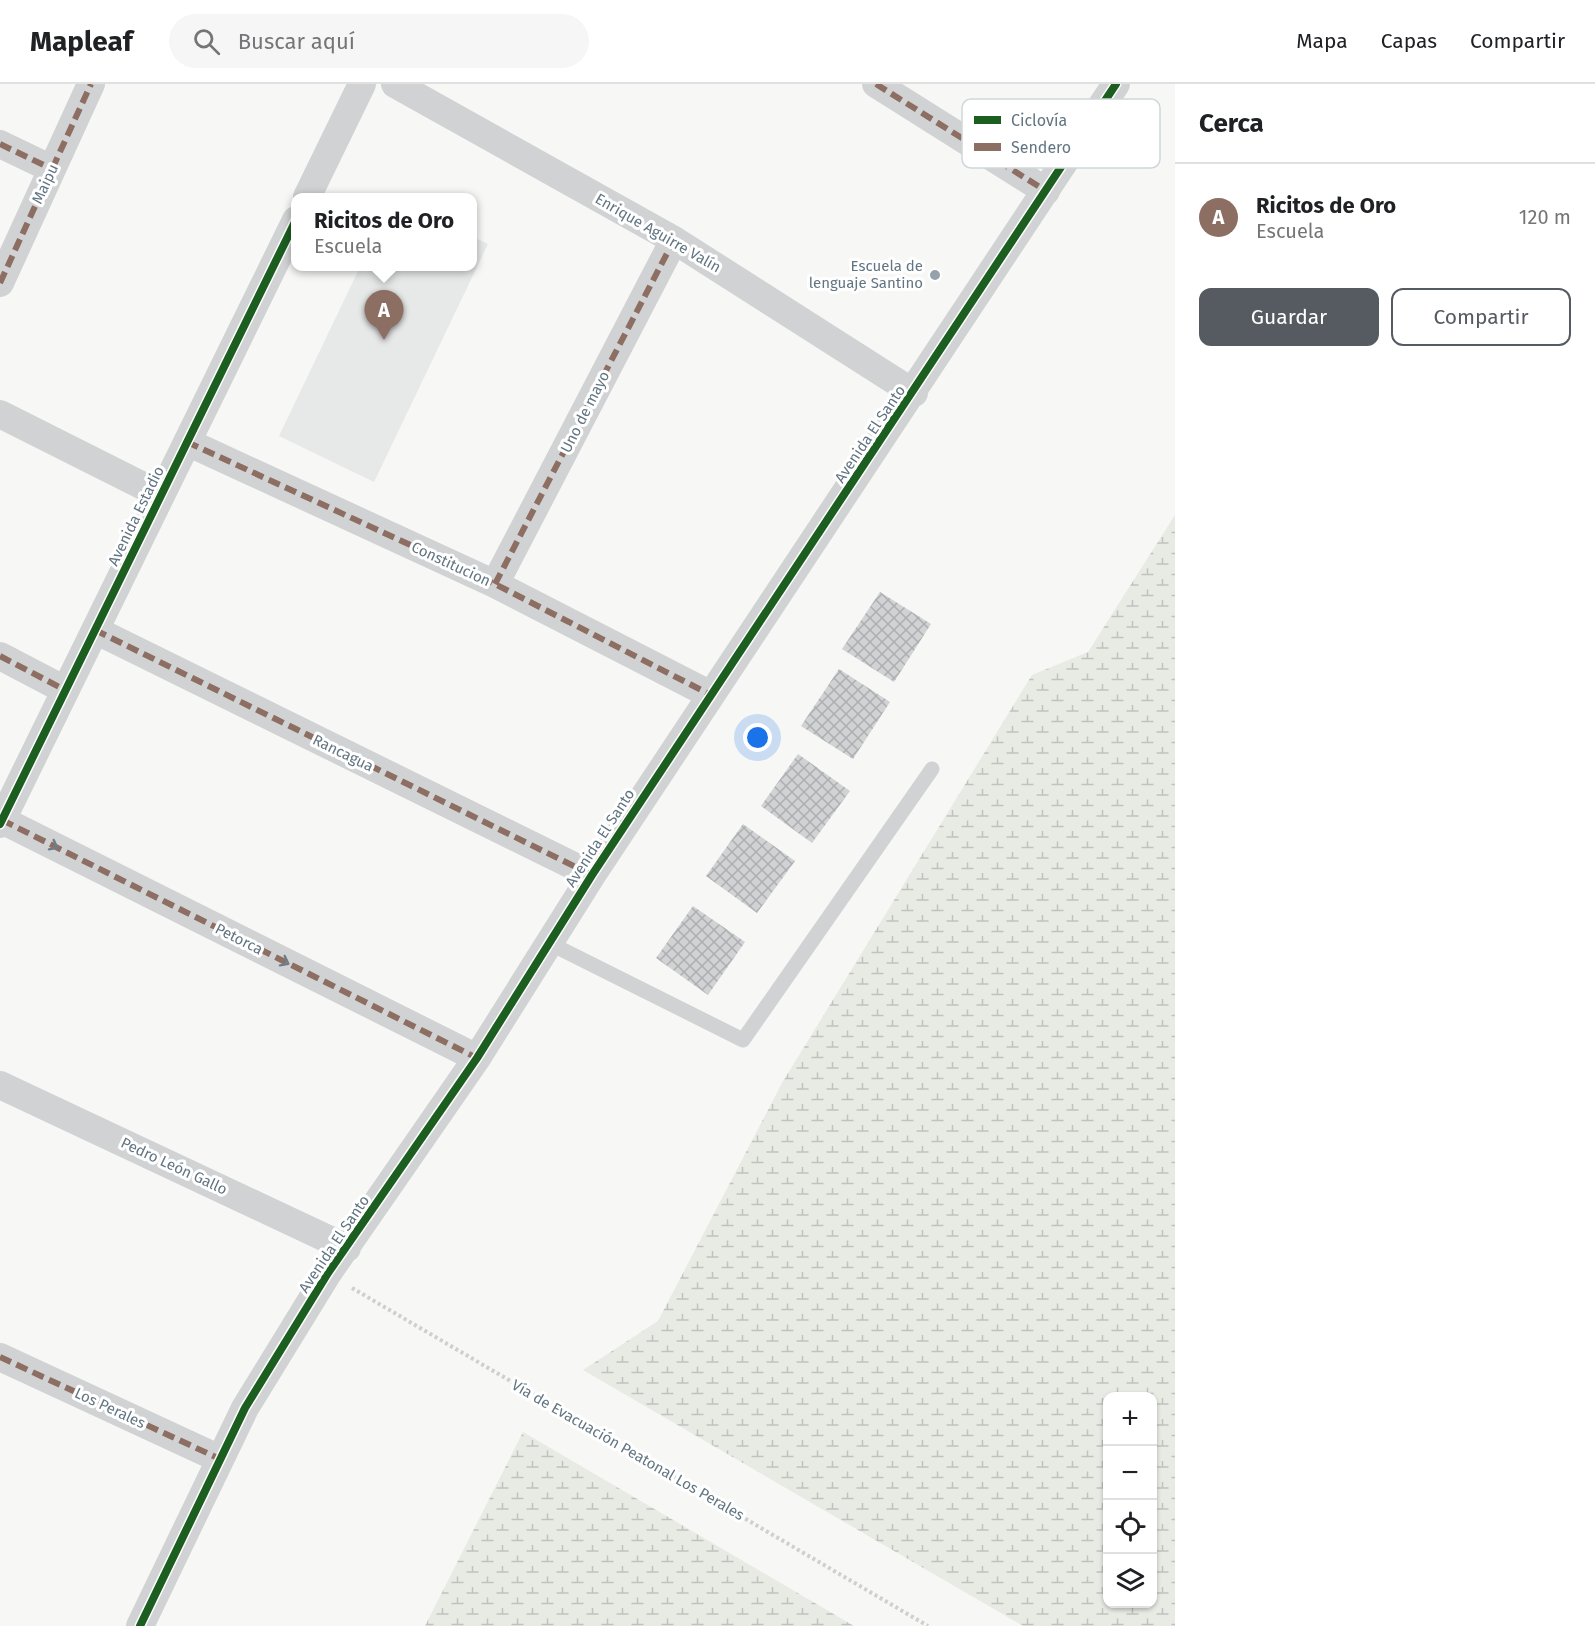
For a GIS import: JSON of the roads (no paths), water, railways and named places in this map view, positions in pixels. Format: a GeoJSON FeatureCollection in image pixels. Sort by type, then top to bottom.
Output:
{"type":"FeatureCollection","features":[{"type":"Feature","properties":{"kind":"street","name":"Maipu"},"geometry":{"type":"LineString","coordinates":[[0,284],[91,84]]}},
{"type":"Feature","properties":{"kind":"street"},"geometry":{"type":"LineString","coordinates":[[309,193],[362,84]]}},
{"type":"Feature","properties":{"kind":"street","name":"Enrique Aguirre Valín"},"geometry":{"type":"LineString","coordinates":[[395,84],[674,240],[914,393]]}},
{"type":"Feature","properties":{"kind":"street"},"geometry":{"type":"LineString","coordinates":[[876,84],[962,138]]}},
{"type":"Feature","properties":{"kind":"street","name":"Avenida El Santo"},"geometry":{"type":"LineString","coordinates":[[1106,99],[1116,84]]}},
{"type":"Feature","properties":{"kind":"street"},"geometry":{"type":"LineString","coordinates":[[0,144],[52,169]]}},
{"type":"Feature","properties":{"kind":"street"},"geometry":{"type":"LineString","coordinates":[[1009,168],[1046,191]]}},
{"type":"Feature","properties":{"kind":"street","name":"Avenida El Santo"},"geometry":{"type":"LineString","coordinates":[[140,1626],[245,1408],[328,1274],[477,1058],[592,875],[914,393],[1061,168]]}},
{"type":"Feature","properties":{"kind":"street","name":"Avenida Estadio"},"geometry":{"type":"LineString","coordinates":[[1,822],[291,230]]}},
{"type":"Feature","properties":{"kind":"street","name":"Uno de mayo"},"geometry":{"type":"LineString","coordinates":[[495,584],[674,240]]}},
{"type":"Feature","properties":{"kind":"street"},"geometry":{"type":"LineString","coordinates":[[0,414],[161,495]]}},
{"type":"Feature","properties":{"kind":"street","name":"Constitucion"},"geometry":{"type":"LineString","coordinates":[[187,442],[495,584],[711,695]]}},
{"type":"Feature","properties":{"kind":"street","name":"Rancagua"},"geometry":{"type":"LineString","coordinates":[[94,630],[592,875]]}},
{"type":"Feature","properties":{"kind":"street"},"geometry":{"type":"LineString","coordinates":[[0,656],[65,690]]}},
{"type":"Feature","properties":{"kind":"street","name":"Petorca"},"geometry":{"type":"LineString","coordinates":[[1,822],[477,1058]]}},
{"type":"Feature","properties":{"kind":"street","name":"Pedro León Gallo"},"geometry":{"type":"LineString","coordinates":[[0,1085],[347,1248]]}},
{"type":"Feature","properties":{"kind":"street","name":"Los Perales"},"geometry":{"type":"LineString","coordinates":[[0,1357],[220,1459]]}},
{"type":"Feature","properties":{"kind":"lane"},"geometry":{"type":"LineString","coordinates":[[549,943],[743,1040],[932,769]]}},
{"type":"Feature","properties":{"kind":"place","name":"Escuela de lenguaje Santino"},"geometry":{"type":"Point","coordinates":[935,275]}},
{"type":"Feature","properties":{"kind":"place","name":"Ricitos de Oro"},"geometry":{"type":"Point","coordinates":[384,340]}}]}
